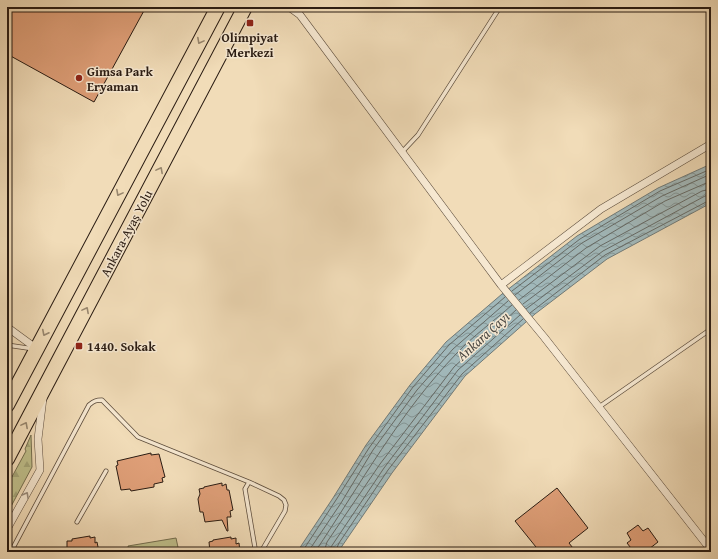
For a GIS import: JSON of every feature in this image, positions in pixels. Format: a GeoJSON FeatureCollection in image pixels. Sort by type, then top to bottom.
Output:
{"type":"FeatureCollection","features":[{"type":"Feature","properties":{"kind":"highway","name":"Ankara-Ayaş Yolu"},"geometry":{"type":"LineString","coordinates":[[7,405],[218,7]]}},
{"type":"Feature","properties":{"kind":"highway","name":"Ankara-Ayaş Yolu"},"geometry":{"type":"LineString","coordinates":[[7,460],[245,7]]}},
{"type":"Feature","properties":{"kind":"street"},"geometry":{"type":"LineString","coordinates":[[289,7],[300,15],[501,285],[544,337],[711,550]]}},
{"type":"Feature","properties":{"kind":"street"},"geometry":{"type":"LineString","coordinates":[[501,285],[601,209],[711,144]]}},
{"type":"Feature","properties":{"kind":"street"},"geometry":{"type":"LineString","coordinates":[[7,326],[37,349]]}},
{"type":"Feature","properties":{"kind":"street"},"geometry":{"type":"LineString","coordinates":[[7,529],[40,470],[38,439],[45,388]]}},
{"type":"Feature","properties":{"kind":"lane"},"geometry":{"type":"LineString","coordinates":[[402,152],[418,135],[500,7]]}},
{"type":"Feature","properties":{"kind":"lane"},"geometry":{"type":"LineString","coordinates":[[599,407],[711,329]]}},
{"type":"Feature","properties":{"kind":"lane"},"geometry":{"type":"LineString","coordinates":[[7,345],[37,349]]}},
{"type":"Feature","properties":{"kind":"lane"},"geometry":{"type":"LineString","coordinates":[[12,552],[89,405],[93,401],[102,400],[138,437],[249,482],[279,496],[284,500],[286,505],[285,511],[260,552],[255,548],[245,489],[249,482]]}},
{"type":"Feature","properties":{"kind":"lane"},"geometry":{"type":"LineString","coordinates":[[77,522],[106,471]]}},
{"type":"Feature","properties":{"kind":"green space"},"geometry":{"type":"Polygon","coordinates":[[[31,435],[32,467],[7,514],[7,486],[26,451],[25,449],[31,435]]]}},
{"type":"Feature","properties":{"kind":"green space"},"geometry":{"type":"Polygon","coordinates":[[[176,538],[179,552],[129,552],[128,546],[176,538]]]}},
{"type":"Feature","properties":{"kind":"water","name":"Ankara Çayı"},"geometry":{"type":"Polygon","coordinates":[[[711,164],[711,203],[607,259],[535,314],[465,376],[392,473],[338,552],[297,552],[366,445],[410,385],[446,342],[502,294],[577,236],[658,188],[711,164]]]}},
{"type":"Feature","properties":{"kind":"building","name":"Gimsa Park Eryaman"},"geometry":{"type":"Polygon","coordinates":[[[7,7],[146,7],[94,102],[7,54],[7,7]]]}},
{"type":"Feature","properties":{"kind":"building"},"geometry":{"type":"Polygon","coordinates":[[[151,453],[151,455],[159,454],[165,477],[162,478],[163,482],[154,484],[154,487],[131,491],[130,489],[121,490],[116,466],[118,465],[117,461],[151,453]]]}},
{"type":"Feature","properties":{"kind":"building"},"geometry":{"type":"Polygon","coordinates":[[[222,483],[222,486],[226,484],[227,490],[229,490],[233,510],[230,511],[231,517],[227,517],[228,531],[222,520],[205,522],[203,512],[200,512],[198,499],[200,494],[199,489],[222,483]]]}},
{"type":"Feature","properties":{"kind":"building"},"geometry":{"type":"Polygon","coordinates":[[[557,488],[588,528],[569,543],[576,552],[540,552],[515,521],[557,488]]]}},
{"type":"Feature","properties":{"kind":"building"},"geometry":{"type":"Polygon","coordinates":[[[638,525],[643,531],[648,528],[658,542],[645,552],[634,552],[627,543],[631,540],[627,533],[638,525]]]}},
{"type":"Feature","properties":{"kind":"building"},"geometry":{"type":"Polygon","coordinates":[[[90,536],[90,538],[95,537],[95,543],[97,542],[99,552],[67,552],[67,541],[90,536]]]}},
{"type":"Feature","properties":{"kind":"building"},"geometry":{"type":"Polygon","coordinates":[[[231,537],[231,539],[236,538],[236,544],[239,543],[240,552],[210,552],[209,542],[231,537]]]}},
{"type":"Feature","properties":{"kind":"place","name":"Olimpiyat Merkezi"},"geometry":{"type":"Point","coordinates":[250,23]}},
{"type":"Feature","properties":{"kind":"place","name":"Gimsa Park Eryaman"},"geometry":{"type":"Point","coordinates":[79,78]}},
{"type":"Feature","properties":{"kind":"place","name":"1440. Sokak"},"geometry":{"type":"Point","coordinates":[79,346]}}]}
